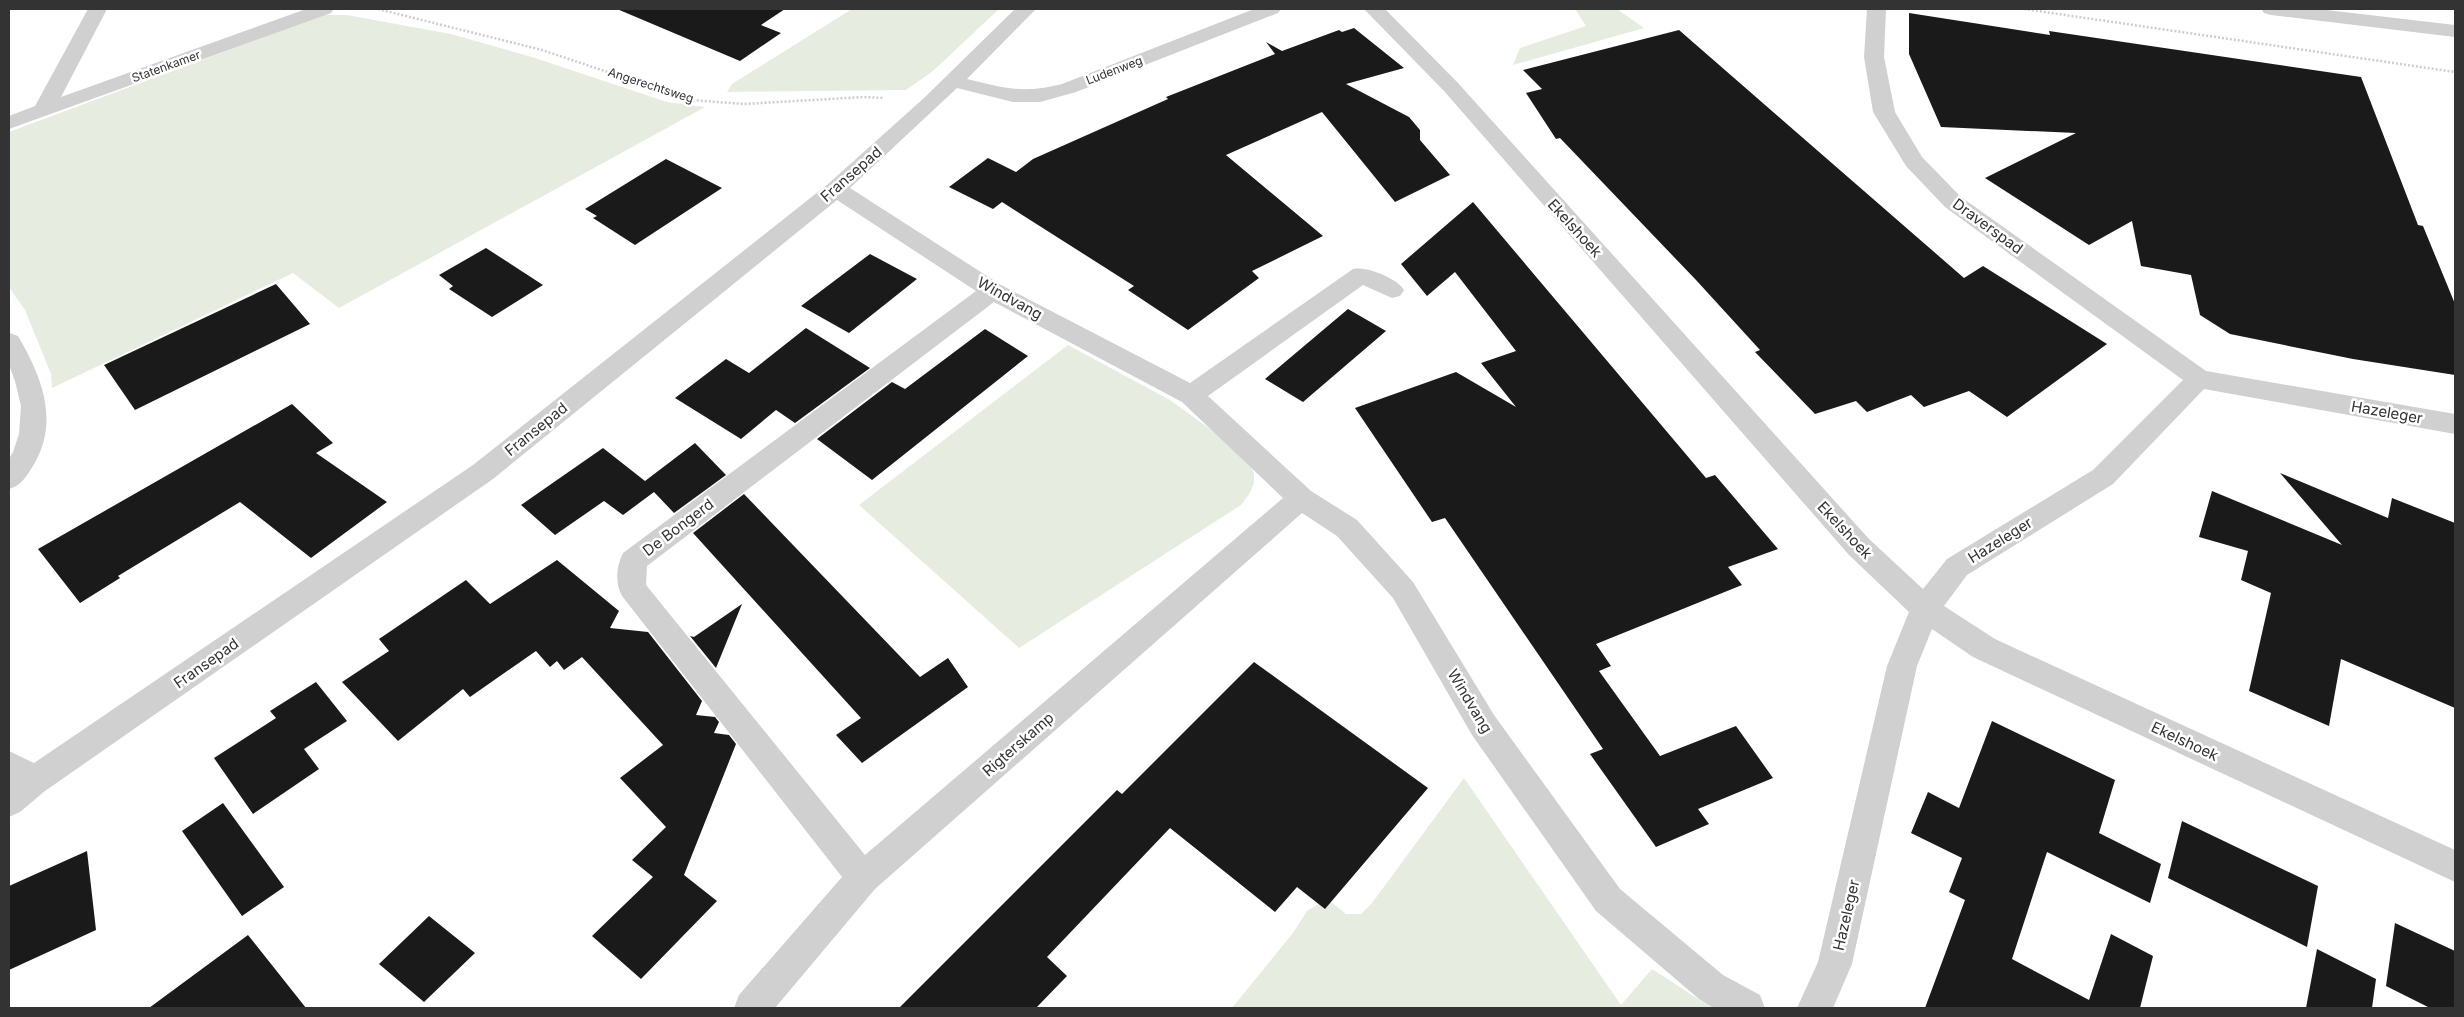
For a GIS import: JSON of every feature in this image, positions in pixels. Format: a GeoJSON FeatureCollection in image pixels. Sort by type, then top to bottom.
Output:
{"type":"FeatureCollection","features":[{"type":"Feature","properties":{"kind":"street"},"geometry":{"type":"LineString","coordinates":[[44,110],[97,9]]}},
{"type":"Feature","properties":{"kind":"street","name":"Statenkamer"},"geometry":{"type":"LineString","coordinates":[[9,123],[324,9]]}},
{"type":"Feature","properties":{"kind":"street","name":"Fransepad"},"geometry":{"type":"LineString","coordinates":[[9,802],[22,773],[483,472],[836,189],[931,102],[1026,9]]}},
{"type":"Feature","properties":{"kind":"street","name":"Ludenweg"},"geometry":{"type":"LineString","coordinates":[[951,81],[1013,96],[1040,96],[1069,88],[1271,9]]}},
{"type":"Feature","properties":{"kind":"street","name":"Ekelshoek"},"geometry":{"type":"LineString","coordinates":[[1374,9],[1451,87],[1859,547],[1925,609],[1984,648],[2455,866]]}},
{"type":"Feature","properties":{"kind":"street","name":"Draverspad"},"geometry":{"type":"LineString","coordinates":[[1876,9],[1874,57],[1884,112],[1914,161],[1953,202],[2198,379]]}},
{"type":"Feature","properties":{"kind":"street"},"geometry":{"type":"LineString","coordinates":[[2271,9],[2455,32]]}},
{"type":"Feature","properties":{"kind":"street"},"geometry":{"type":"LineString","coordinates":[[2448,9],[2455,23]]}},
{"type":"Feature","properties":{"kind":"street","name":"Windvang"},"geometry":{"type":"LineString","coordinates":[[836,189],[993,291],[1191,395],[1301,498],[1347,528],[1403,590],[1483,725],[1608,900],[1711,987],[1746,1008]]}},
{"type":"Feature","properties":{"kind":"street"},"geometry":{"type":"LineString","coordinates":[[1191,395],[1362,276],[1392,290]]}},
{"type":"Feature","properties":{"kind":"street","name":"De Bongerd"},"geometry":{"type":"LineString","coordinates":[[863,878],[632,588],[633,561],[993,291]]}},
{"type":"Feature","properties":{"kind":"street"},"geometry":{"type":"LineString","coordinates":[[9,342],[22,363],[36,405],[28,451],[9,479]]}},
{"type":"Feature","properties":{"kind":"street","name":"Hazeleger"},"geometry":{"type":"LineString","coordinates":[[1815,1008],[1835,964],[1902,666],[1925,609],[1957,567],[2103,477],[2198,379],[2455,424]]}},
{"type":"Feature","properties":{"kind":"street","name":"Rigterskamp"},"geometry":{"type":"LineString","coordinates":[[752,1008],[863,878],[1301,498]]}},
{"type":"Feature","properties":{"kind":"path","name":"Angerechtsweg"},"geometry":{"type":"LineString","coordinates":[[378,9],[542,50],[691,100],[744,104],[864,97],[931,102]]}},
{"type":"Feature","properties":{"kind":"path"},"geometry":{"type":"LineString","coordinates":[[2024,9],[2455,72]]}},
{"type":"Feature","properties":{"kind":"shaded area"},"geometry":{"type":"Polygon","coordinates":[[[852,9],[999,9],[933,71],[906,90],[727,92],[732,84],[852,9]]]}},
{"type":"Feature","properties":{"kind":"shaded area"},"geometry":{"type":"Polygon","coordinates":[[[1575,9],[1617,9],[1644,28],[1513,65],[1520,48],[1586,26],[1575,9]]]}},
{"type":"Feature","properties":{"kind":"shaded area"},"geometry":{"type":"Polygon","coordinates":[[[322,15],[347,15],[451,34],[535,58],[667,102],[705,107],[339,308],[293,273],[52,388],[51,374],[25,310],[9,287],[9,132],[322,15]]]}},
{"type":"Feature","properties":{"kind":"shaded area"},"geometry":{"type":"Polygon","coordinates":[[[1068,345],[1170,400],[1225,440],[1249,462],[1254,474],[1254,483],[1250,493],[1241,505],[1019,648],[859,505],[1068,345]]]}},
{"type":"Feature","properties":{"kind":"shaded area"},"geometry":{"type":"Polygon","coordinates":[[[1464,778],[1621,1005],[1652,969],[1712,1008],[1232,1008],[1293,933],[1307,911],[1319,904],[1330,901],[1346,914],[1361,914],[1372,903],[1464,778]]]}},
{"type":"Feature","properties":{"kind":"building"},"geometry":{"type":"Polygon","coordinates":[[[617,9],[785,9],[761,25],[781,33],[740,61],[617,9]]]}},
{"type":"Feature","properties":{"kind":"building"},"geometry":{"type":"Polygon","coordinates":[[[1909,13],[2050,35],[2049,31],[2361,77],[2418,225],[2423,226],[2455,304],[2455,375],[2353,359],[2230,334],[2200,315],[2191,275],[2141,266],[2132,221],[2089,245],[1985,178],[2076,133],[1941,127],[1909,54],[1909,13]]]}},
{"type":"Feature","properties":{"kind":"building"},"geometry":{"type":"Polygon","coordinates":[[[1354,28],[1404,68],[1346,84],[1409,117],[1420,130],[1420,140],[1450,175],[1395,202],[1322,112],[1226,155],[1323,236],[1252,271],[1259,278],[1188,330],[1128,290],[1134,286],[1002,202],[993,209],[949,187],[988,158],[1016,172],[1033,159],[1168,99],[1166,97],[1275,54],[1266,42],[1282,51],[1339,30],[1342,32],[1354,28]]]}},
{"type":"Feature","properties":{"kind":"building"},"geometry":{"type":"Polygon","coordinates":[[[1679,30],[1964,278],[1983,266],[2107,344],[2007,417],[1969,391],[1924,407],[1911,395],[1867,412],[1856,401],[1815,414],[1755,352],[1760,350],[1696,280],[1560,138],[1556,139],[1526,93],[1542,89],[1523,70],[1679,30]]]}},
{"type":"Feature","properties":{"kind":"building"},"geometry":{"type":"Polygon","coordinates":[[[666,159],[722,188],[635,245],[593,218],[597,216],[585,209],[666,159]]]}},
{"type":"Feature","properties":{"kind":"building"},"geometry":{"type":"Polygon","coordinates":[[[1473,202],[1706,478],[1715,475],[1778,549],[1728,567],[1742,585],[1596,644],[1611,666],[1599,671],[1660,756],[1736,726],[1773,778],[1698,809],[1709,824],[1656,847],[1590,754],[1603,749],[1445,518],[1432,522],[1355,408],[1456,372],[1516,407],[1481,363],[1516,351],[1455,272],[1427,296],[1401,264],[1473,202]]]}},
{"type":"Feature","properties":{"kind":"building"},"geometry":{"type":"Polygon","coordinates":[[[486,248],[543,285],[492,317],[449,289],[453,286],[439,275],[486,248]]]}},
{"type":"Feature","properties":{"kind":"building"},"geometry":{"type":"Polygon","coordinates":[[[870,254],[917,279],[849,333],[801,306],[870,254]]]}},
{"type":"Feature","properties":{"kind":"building"},"geometry":{"type":"Polygon","coordinates":[[[276,284],[310,324],[135,410],[104,365],[276,284]]]}},
{"type":"Feature","properties":{"kind":"building"},"geometry":{"type":"Polygon","coordinates":[[[1348,309],[1386,331],[1303,402],[1265,379],[1348,309]]]}},
{"type":"Feature","properties":{"kind":"building"},"geometry":{"type":"Polygon","coordinates":[[[806,328],[870,368],[795,423],[776,410],[741,439],[675,398],[726,359],[749,373],[806,328]]]}},
{"type":"Feature","properties":{"kind":"building"},"geometry":{"type":"Polygon","coordinates":[[[985,329],[1028,356],[872,480],[817,439],[892,382],[905,389],[985,329]]]}},
{"type":"Feature","properties":{"kind":"building"},"geometry":{"type":"Polygon","coordinates":[[[292,404],[333,443],[316,453],[387,502],[311,558],[240,502],[118,576],[120,578],[80,603],[38,549],[292,404]]]}},
{"type":"Feature","properties":{"kind":"building"},"geometry":{"type":"Polygon","coordinates":[[[695,443],[726,475],[674,513],[654,492],[623,515],[604,501],[555,535],[521,505],[603,448],[645,481],[695,443]]]}},
{"type":"Feature","properties":{"kind":"building"},"geometry":{"type":"Polygon","coordinates":[[[2280,473],[2388,518],[2392,498],[2455,523],[2455,708],[2341,659],[2329,726],[2249,691],[2271,593],[2241,580],[2248,551],[2199,537],[2212,491],[2342,545],[2280,473]]]}},
{"type":"Feature","properties":{"kind":"building"},"geometry":{"type":"Polygon","coordinates":[[[744,494],[920,677],[948,658],[968,687],[862,763],[836,735],[861,718],[693,533],[744,494]]]}},
{"type":"Feature","properties":{"kind":"building"},"geometry":{"type":"Polygon","coordinates":[[[557,560],[619,611],[610,628],[648,632],[702,701],[696,715],[715,717],[719,722],[714,733],[729,735],[736,744],[684,875],[717,901],[641,979],[592,936],[653,877],[632,860],[666,827],[620,778],[663,745],[582,657],[564,670],[557,661],[550,667],[536,651],[470,697],[463,689],[398,741],[342,682],[389,651],[379,639],[466,580],[490,604],[557,560]]]}},
{"type":"Feature","properties":{"kind":"building"},"geometry":{"type":"Polygon","coordinates":[[[742,604],[716,668],[690,636],[694,637],[742,604]]]}},
{"type":"Feature","properties":{"kind":"building"},"geometry":{"type":"Polygon","coordinates":[[[1254,662],[1428,788],[1325,909],[1297,887],[1275,912],[1170,828],[1047,957],[1067,976],[1036,1008],[899,1008],[1117,790],[1122,794],[1254,662]]]}},
{"type":"Feature","properties":{"kind":"building"},"geometry":{"type":"Polygon","coordinates":[[[316,682],[347,721],[304,749],[319,769],[253,814],[214,758],[276,718],[270,711],[316,682]]]}},
{"type":"Feature","properties":{"kind":"building"},"geometry":{"type":"Polygon","coordinates":[[[1992,721],[2115,780],[2099,833],[2161,864],[2150,903],[2047,852],[2012,959],[2089,1000],[2111,934],[2153,956],[2140,1008],[1925,1008],[1965,900],[1949,892],[1962,858],[1911,833],[1928,792],[1959,808],[1992,721]]]}},
{"type":"Feature","properties":{"kind":"building"},"geometry":{"type":"Polygon","coordinates":[[[223,803],[284,887],[242,916],[182,831],[223,803]]]}},
{"type":"Feature","properties":{"kind":"building"},"geometry":{"type":"Polygon","coordinates":[[[2182,821],[2318,886],[2307,947],[2168,878],[2182,821]]]}},
{"type":"Feature","properties":{"kind":"building"},"geometry":{"type":"Polygon","coordinates":[[[87,851],[96,930],[9,970],[9,886],[87,851]]]}},
{"type":"Feature","properties":{"kind":"building"},"geometry":{"type":"Polygon","coordinates":[[[429,916],[475,953],[424,1002],[379,964],[429,916]]]}},
{"type":"Feature","properties":{"kind":"building"},"geometry":{"type":"Polygon","coordinates":[[[2395,923],[2455,951],[2455,1008],[2430,1008],[2386,986],[2395,923]]]}},
{"type":"Feature","properties":{"kind":"building"},"geometry":{"type":"Polygon","coordinates":[[[248,935],[306,1008],[149,1008],[248,935]]]}},
{"type":"Feature","properties":{"kind":"building"},"geometry":{"type":"Polygon","coordinates":[[[2317,949],[2376,979],[2372,1008],[2306,1008],[2317,949]]]}}]}
